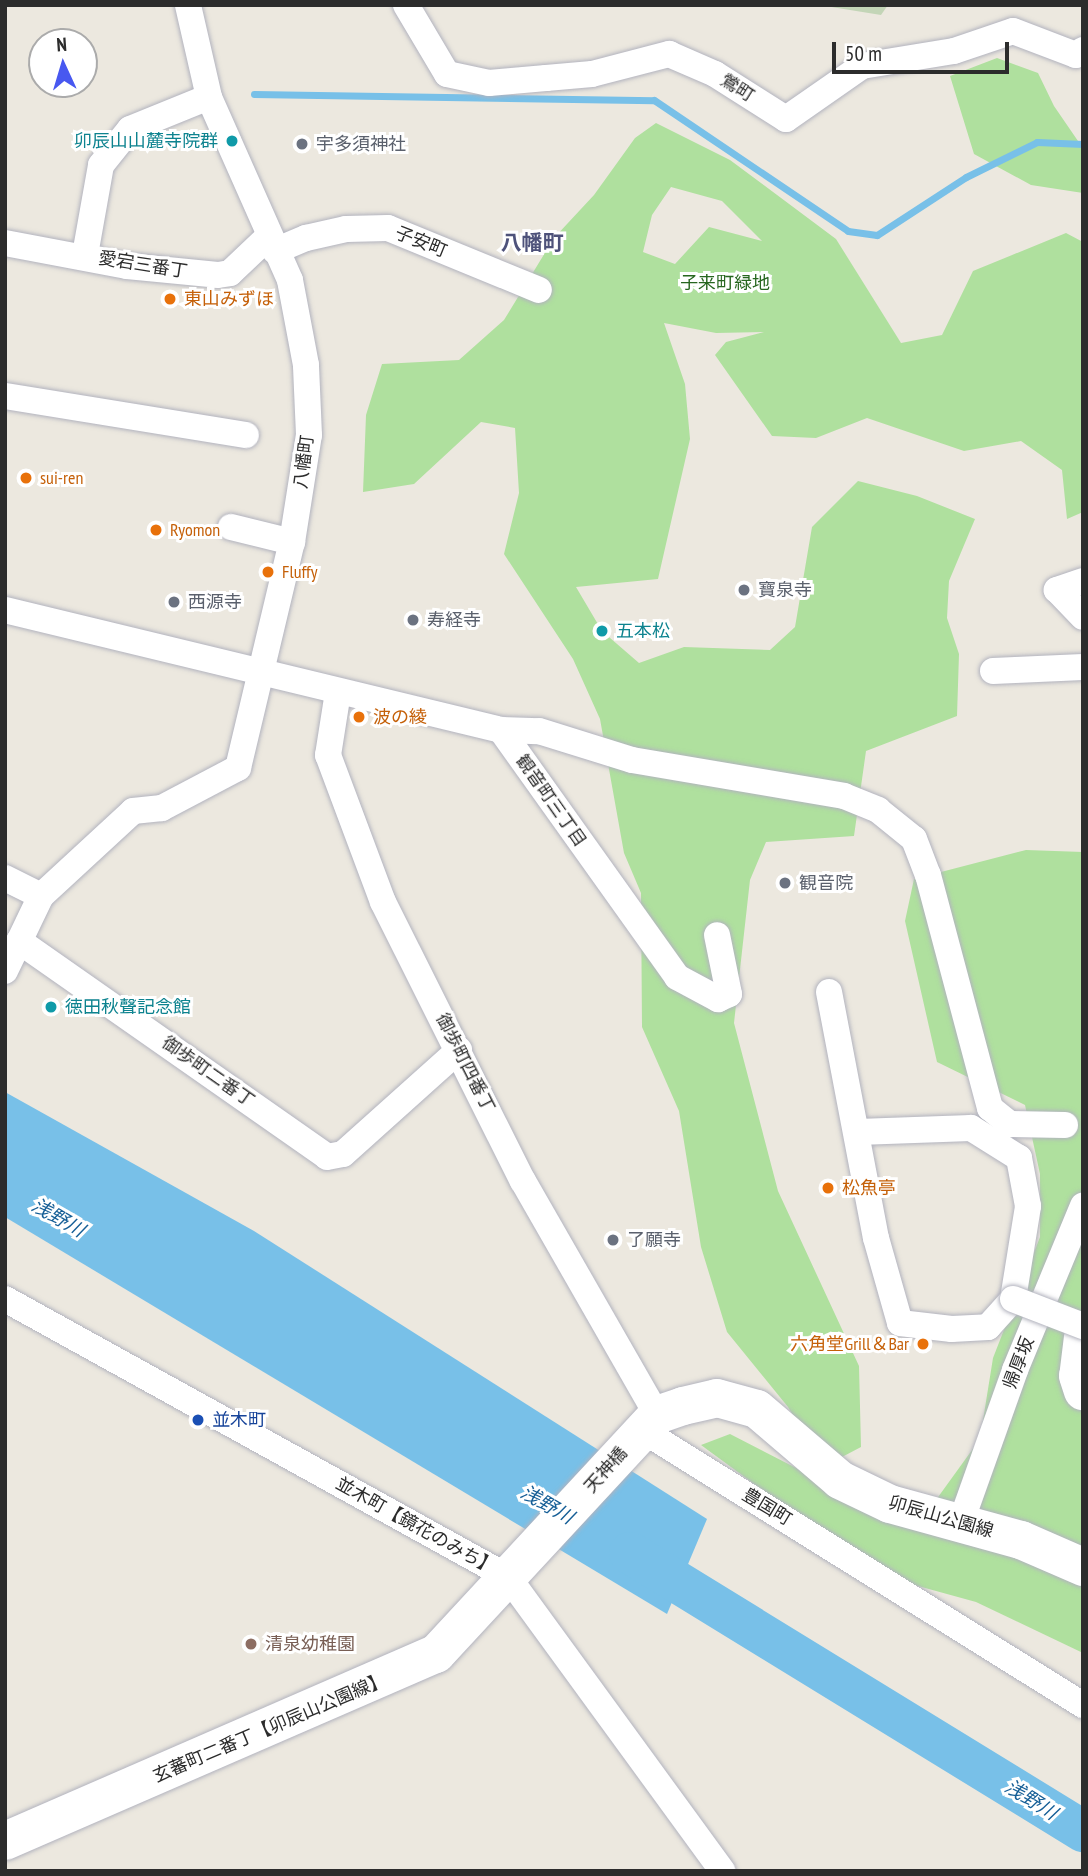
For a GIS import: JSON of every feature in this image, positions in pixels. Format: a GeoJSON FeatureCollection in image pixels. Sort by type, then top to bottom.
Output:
{"type":"FeatureCollection","features":[{"type":"Feature","properties":{"kind":"street","name":"八幡町"},"geometry":{"type":"LineString","coordinates":[[41,896],[133,811],[162,808],[238,768],[292,542],[309,435],[306,365],[290,280],[209,97],[188,5]]}},
{"type":"Feature","properties":{"kind":"street","name":"鶯町"},"geometry":{"type":"LineString","coordinates":[[406,5],[447,74],[489,83],[592,74],[669,54],[715,74],[786,119],[862,66],[954,51],[1013,32],[1076,55],[1083,50]]}},
{"type":"Feature","properties":{"kind":"street"},"geometry":{"type":"LineString","coordinates":[[85,255],[102,164],[108,156],[130,130],[209,97]]}},
{"type":"Feature","properties":{"kind":"street","name":"子安町"},"geometry":{"type":"LineString","coordinates":[[272,244],[346,229],[388,228],[539,290]]}},
{"type":"Feature","properties":{"kind":"street","name":"愛宕三番丁"},"geometry":{"type":"LineString","coordinates":[[5,243],[182,274],[230,273],[272,244]]}},
{"type":"Feature","properties":{"kind":"street"},"geometry":{"type":"LineString","coordinates":[[5,396],[246,435]]}},
{"type":"Feature","properties":{"kind":"street"},"geometry":{"type":"LineString","coordinates":[[231,527],[292,542]]}},
{"type":"Feature","properties":{"kind":"street"},"geometry":{"type":"LineString","coordinates":[[1083,581],[1057,590],[1083,617]]}},
{"type":"Feature","properties":{"kind":"street"},"geometry":{"type":"LineString","coordinates":[[5,610],[259,674],[501,730],[539,731],[632,760],[844,796],[878,810],[914,839],[928,875],[990,1108],[1010,1124],[1065,1125]]}},
{"type":"Feature","properties":{"kind":"street"},"geometry":{"type":"LineString","coordinates":[[993,671],[1083,667]]}},
{"type":"Feature","properties":{"kind":"street","name":"御歩町四番丁"},"geometry":{"type":"LineString","coordinates":[[338,692],[328,755],[383,902],[459,1050],[643,1429]]}},
{"type":"Feature","properties":{"kind":"street","name":"観音町三丁目"},"geometry":{"type":"LineString","coordinates":[[501,730],[677,977],[718,999],[729,994],[717,935]]}},
{"type":"Feature","properties":{"kind":"street"},"geometry":{"type":"LineString","coordinates":[[5,878],[41,896],[5,971]]}},
{"type":"Feature","properties":{"kind":"street","name":"御歩町二番丁"},"geometry":{"type":"LineString","coordinates":[[19,941],[327,1157],[343,1154],[459,1050]]}},
{"type":"Feature","properties":{"kind":"street"},"geometry":{"type":"LineString","coordinates":[[829,992],[858,1132],[876,1238],[900,1323],[952,1329],[988,1326],[1013,1299],[1028,1206],[1019,1158],[971,1128],[858,1132]]}},
{"type":"Feature","properties":{"kind":"street","name":"帰厚坂"},"geometry":{"type":"LineString","coordinates":[[961,1522],[1020,1358],[1083,1206]]}},
{"type":"Feature","properties":{"kind":"street","name":"並木町【鏡花のみち】"},"geometry":{"type":"LineString","coordinates":[[5,1299],[516,1569],[722,1871]]}},
{"type":"Feature","properties":{"kind":"street"},"geometry":{"type":"LineString","coordinates":[[1013,1299],[1083,1326]]}},
{"type":"Feature","properties":{"kind":"street"},"geometry":{"type":"LineString","coordinates":[[1083,1337],[1078,1376],[1083,1391]]}},
{"type":"Feature","properties":{"kind":"street","name":"卯辰山公園線"},"geometry":{"type":"LineString","coordinates":[[643,1429],[717,1398],[757,1409],[840,1480],[890,1504],[1021,1540],[1083,1567]]}},
{"type":"Feature","properties":{"kind":"street","name":"天神橋"},"geometry":{"type":"LineString","coordinates":[[516,1569],[643,1429]]}},
{"type":"Feature","properties":{"kind":"street","name":"豊国町"},"geometry":{"type":"LineString","coordinates":[[643,1429],[1083,1705]]}},
{"type":"Feature","properties":{"kind":"street","name":"玄蕃町二番丁【卯辰山公園線】"},"geometry":{"type":"LineString","coordinates":[[5,1841],[414,1666],[436,1654],[516,1569]]}},
{"type":"Feature","properties":{"kind":"green space"},"geometry":{"type":"Polygon","coordinates":[[[819,5],[888,5],[881,15],[819,5]]]}},
{"type":"Feature","properties":{"kind":"green space"},"geometry":{"type":"Polygon","coordinates":[[[997,58],[1038,73],[1054,106],[1078,141],[1083,141],[1083,193],[1031,185],[974,154],[950,76],[997,58]]]}},
{"type":"Feature","properties":{"kind":"green space","name":"子来町緑地"},"geometry":{"type":"Polygon","coordinates":[[[656,123],[730,160],[836,239],[901,343],[942,335],[973,271],[1066,233],[1083,242],[1083,512],[1067,519],[1062,470],[1021,441],[964,451],[867,418],[816,438],[772,436],[715,355],[726,342],[764,332],[716,333],[664,323],[685,384],[690,439],[658,579],[576,587],[602,631],[639,663],[684,647],[770,650],[795,627],[812,527],[858,481],[917,496],[975,519],[949,581],[947,618],[959,654],[957,716],[866,751],[854,836],[766,842],[750,880],[734,1023],[778,1191],[859,1366],[861,1447],[823,1467],[788,1407],[727,1332],[701,1247],[679,1111],[642,1027],[641,893],[624,853],[600,719],[573,659],[504,554],[519,493],[515,428],[481,422],[414,484],[363,492],[366,415],[382,364],[459,360],[504,320],[554,238],[594,195],[635,138],[656,123]],[[671,187],[652,215],[643,252],[675,264],[709,227],[762,241],[722,201],[671,187]]]}},
{"type":"Feature","properties":{"kind":"green space"},"geometry":{"type":"Polygon","coordinates":[[[1026,850],[1083,852],[1083,1653],[976,1602],[878,1575],[701,1445],[730,1434],[915,1529],[980,1439],[993,1358],[1040,1237],[1040,1174],[1025,1105],[937,1062],[905,921],[914,879],[1026,850]]]}},
{"type":"Feature","properties":{"kind":"water"},"geometry":{"type":"Polygon","coordinates":[[[5,1092],[254,1231],[707,1519],[667,1614],[5,1217],[5,1092]]]}},
{"type":"Feature","properties":{"kind":"waterway"},"geometry":{"type":"LineString","coordinates":[[254,94],[654,100],[848,231],[877,235],[966,177],[1037,142],[1083,144]]}},
{"type":"Feature","properties":{"kind":"waterway","name":"浅野川"},"geometry":{"type":"LineString","coordinates":[[630,1553],[1083,1831]]}},
{"type":"Feature","properties":{"kind":"place","name":"卯辰山山麓寺院群"},"geometry":{"type":"Point","coordinates":[232,141]}},
{"type":"Feature","properties":{"kind":"place","name":"宇多須神社"},"geometry":{"type":"Point","coordinates":[302,144]}},
{"type":"Feature","properties":{"kind":"place","name":"東山みずほ"},"geometry":{"type":"Point","coordinates":[170,299]}},
{"type":"Feature","properties":{"kind":"place","name":"sui-ren"},"geometry":{"type":"Point","coordinates":[26,478]}},
{"type":"Feature","properties":{"kind":"place","name":"Ryomon"},"geometry":{"type":"Point","coordinates":[156,530]}},
{"type":"Feature","properties":{"kind":"place","name":"Fluffy"},"geometry":{"type":"Point","coordinates":[268,572]}},
{"type":"Feature","properties":{"kind":"place","name":"寶泉寺"},"geometry":{"type":"Point","coordinates":[744,590]}},
{"type":"Feature","properties":{"kind":"place","name":"西源寺"},"geometry":{"type":"Point","coordinates":[174,602]}},
{"type":"Feature","properties":{"kind":"place","name":"寿経寺"},"geometry":{"type":"Point","coordinates":[413,620]}},
{"type":"Feature","properties":{"kind":"place","name":"五本松"},"geometry":{"type":"Point","coordinates":[602,631]}},
{"type":"Feature","properties":{"kind":"place","name":"波の綾"},"geometry":{"type":"Point","coordinates":[359,717]}},
{"type":"Feature","properties":{"kind":"place","name":"観音院"},"geometry":{"type":"Point","coordinates":[785,883]}},
{"type":"Feature","properties":{"kind":"place","name":"徳田秋聲記念館"},"geometry":{"type":"Point","coordinates":[51,1007]}},
{"type":"Feature","properties":{"kind":"place","name":"松魚亭"},"geometry":{"type":"Point","coordinates":[828,1188]}},
{"type":"Feature","properties":{"kind":"place","name":"了願寺"},"geometry":{"type":"Point","coordinates":[613,1240]}},
{"type":"Feature","properties":{"kind":"place","name":"六角堂Grill＆Bar"},"geometry":{"type":"Point","coordinates":[923,1344]}},
{"type":"Feature","properties":{"kind":"place","name":"並木町"},"geometry":{"type":"Point","coordinates":[198,1420]}},
{"type":"Feature","properties":{"kind":"place","name":"清泉幼稚園"},"geometry":{"type":"Point","coordinates":[251,1644]}},
{"type":"Feature","properties":{"kind":"district","name":"八幡町"},"geometry":{"type":"Point","coordinates":[532,243]}}]}
